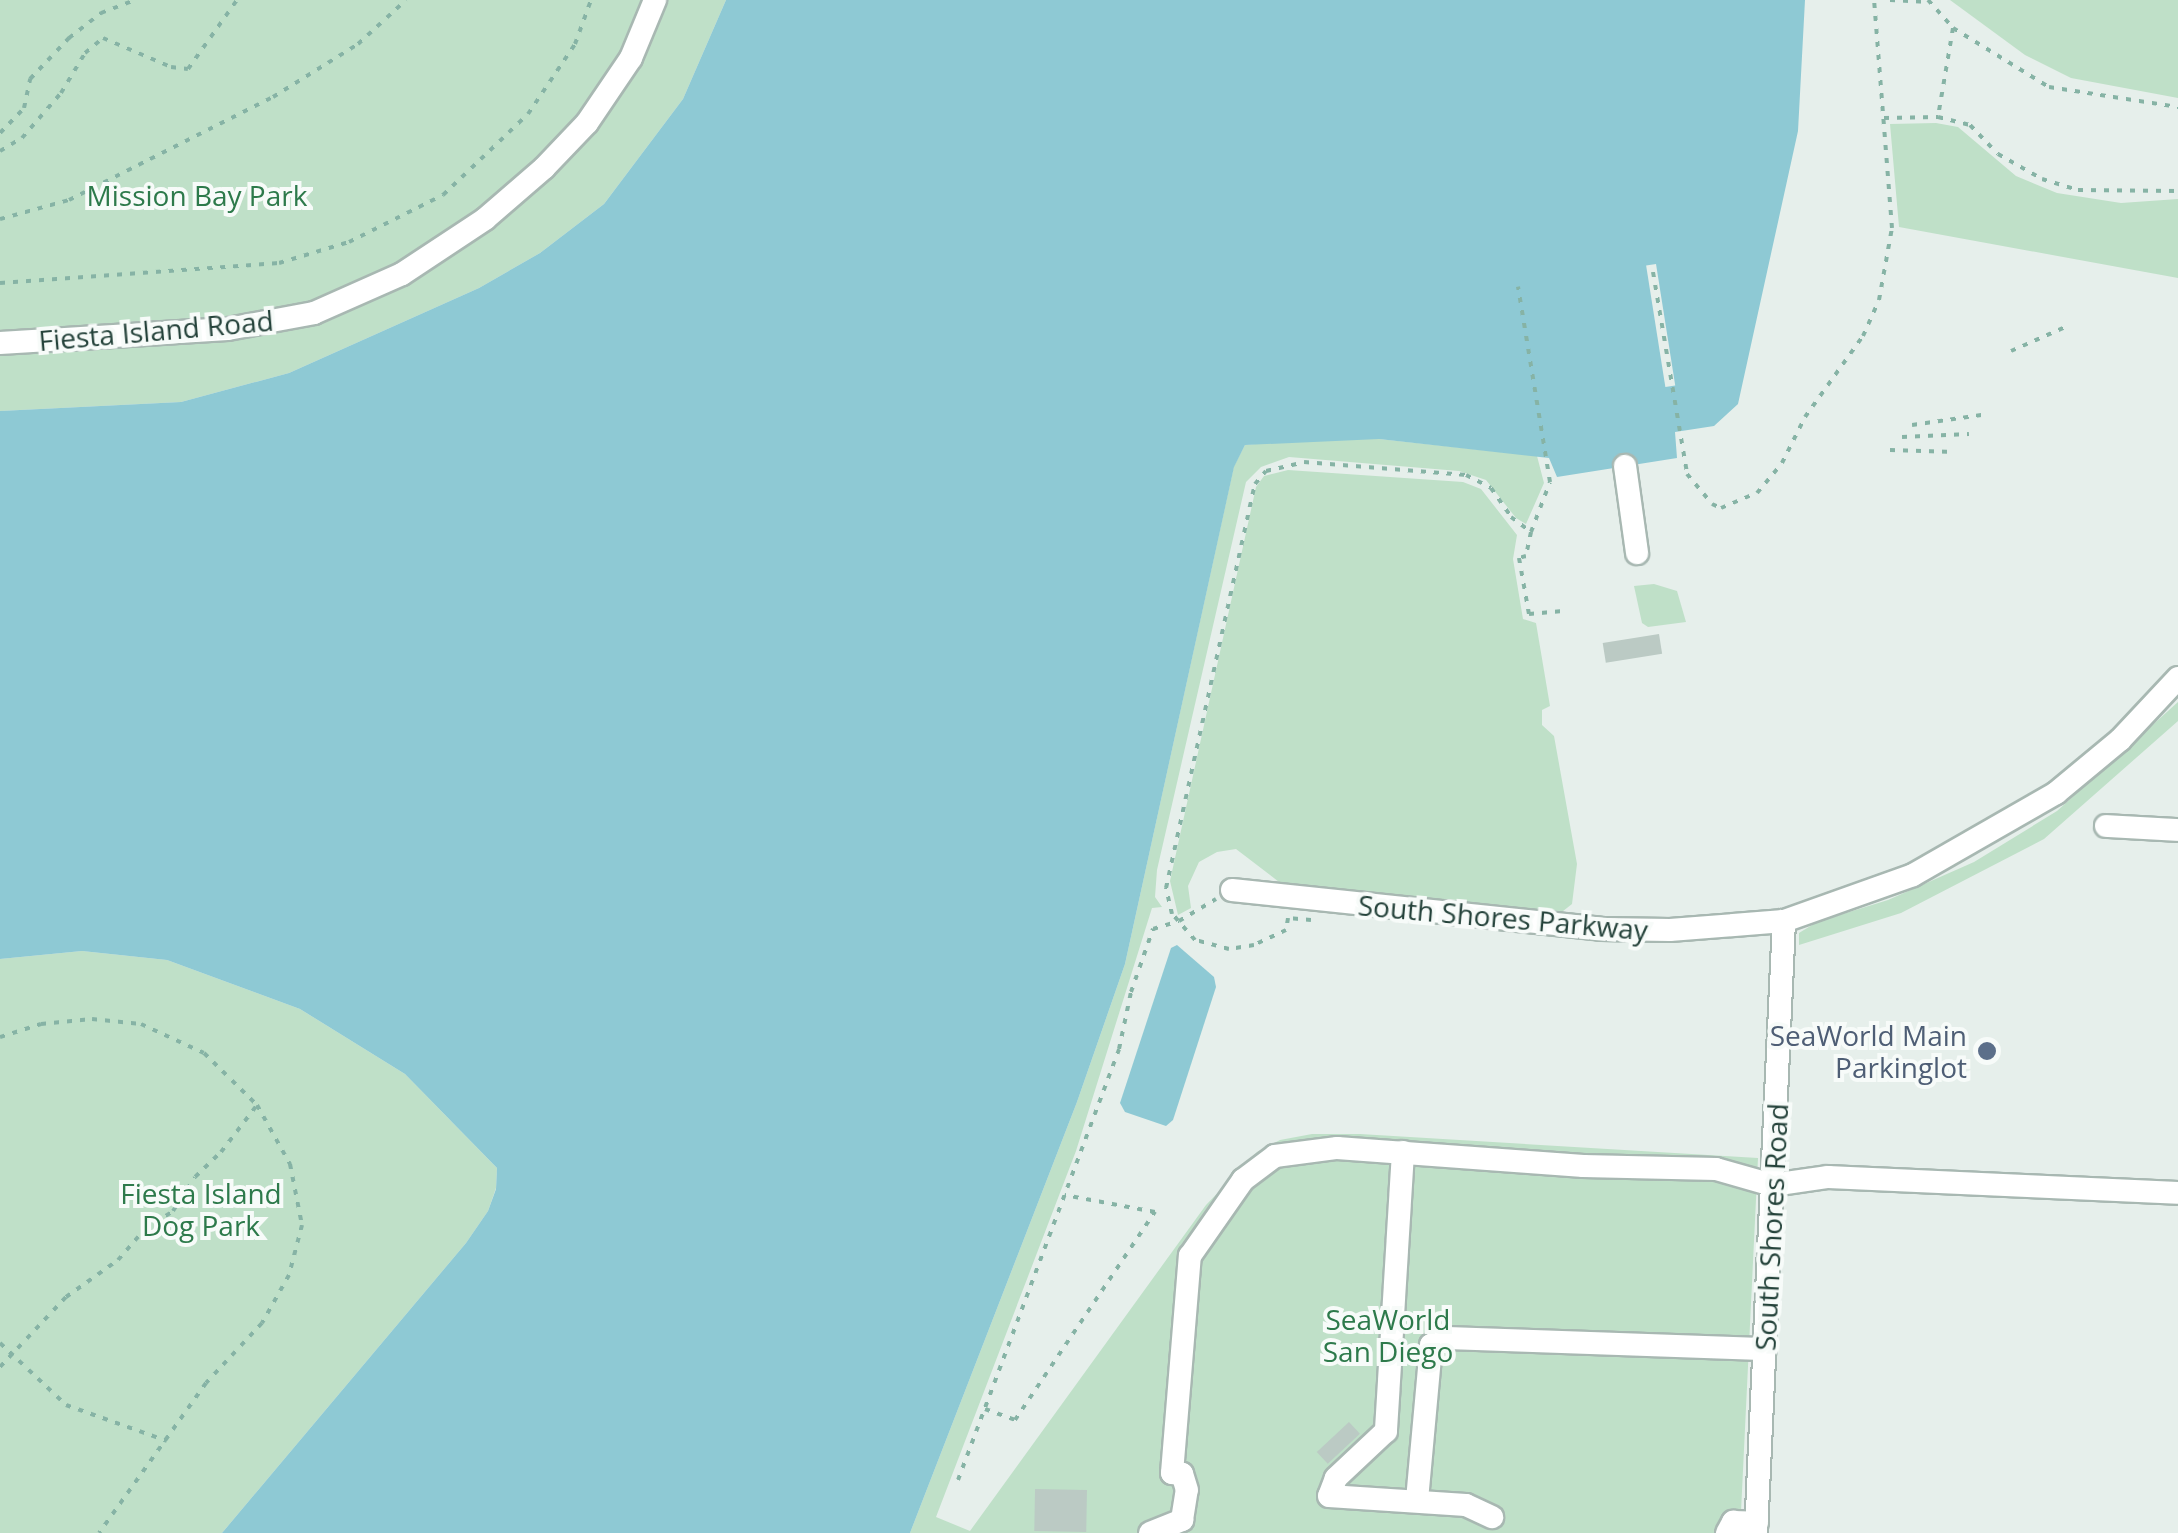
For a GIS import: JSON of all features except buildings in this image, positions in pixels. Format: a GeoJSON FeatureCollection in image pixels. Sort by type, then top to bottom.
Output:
{"type":"FeatureCollection","features":[{"type":"Feature","properties":{"kind":"street","name":"Fiesta Island Road"},"geometry":{"type":"LineString","coordinates":[[0,343],[228,328],[314,313],[402,274],[485,218],[544,168],[587,123],[630,58],[655,0]]}},
{"type":"Feature","properties":{"kind":"street"},"geometry":{"type":"LineString","coordinates":[[1625,466],[1638,553]]}},
{"type":"Feature","properties":{"kind":"street","name":"South Shores Parkway"},"geometry":{"type":"LineString","coordinates":[[1232,890],[1600,929],[1670,930],[1784,921],[1913,875],[2056,793],[2120,740],[2178,678]]}},
{"type":"Feature","properties":{"kind":"street"},"geometry":{"type":"LineString","coordinates":[[2106,826],[2178,830]]}},
{"type":"Feature","properties":{"kind":"street","name":"South Shores Road"},"geometry":{"type":"LineString","coordinates":[[1756,1528],[1784,921]]}},
{"type":"Feature","properties":{"kind":"street"},"geometry":{"type":"LineString","coordinates":[[1150,1533],[1182,1520],[1187,1490],[1182,1474],[1172,1473],[1190,1256],[1243,1180],[1276,1156],[1337,1148],[1583,1166],[1716,1168],[1772,1186],[1828,1177],[2178,1193]]}},
{"type":"Feature","properties":{"kind":"street"},"geometry":{"type":"LineString","coordinates":[[1403,1152],[1386,1432],[1336,1478],[1329,1496],[1466,1506],[1492,1517]]}},
{"type":"Feature","properties":{"kind":"street"},"geometry":{"type":"LineString","coordinates":[[1417,1500],[1431,1345],[1444,1338],[1765,1349]]}},
{"type":"Feature","properties":{"kind":"street"},"geometry":{"type":"LineString","coordinates":[[1726,1533],[1733,1522],[1756,1528]]}},
{"type":"Feature","properties":{"kind":"path"},"geometry":{"type":"LineString","coordinates":[[0,133],[24,108],[30,79],[69,38],[102,14],[135,0]]}},
{"type":"Feature","properties":{"kind":"path"},"geometry":{"type":"LineString","coordinates":[[0,151],[22,138],[61,93],[84,53],[103,38],[188,69],[237,0]]}},
{"type":"Feature","properties":{"kind":"path"},"geometry":{"type":"LineString","coordinates":[[0,220],[69,200],[273,96],[358,44],[406,0]]}},
{"type":"Feature","properties":{"kind":"path"},"geometry":{"type":"LineString","coordinates":[[0,283],[280,263],[349,242],[443,195],[528,114],[575,44],[591,0]]}},
{"type":"Feature","properties":{"kind":"path"},"geometry":{"type":"LineString","coordinates":[[1653,272],[1687,474],[1712,504],[1721,508],[1757,493],[1782,463],[1805,416],[1864,336],[1880,300],[1892,228],[1874,0]]}},
{"type":"Feature","properties":{"kind":"path"},"geometry":{"type":"LineString","coordinates":[[1890,0],[1928,1],[1952,28],[2049,87],[2178,107]]}},
{"type":"Feature","properties":{"kind":"path"},"geometry":{"type":"LineString","coordinates":[[1938,117],[1952,28]]}},
{"type":"Feature","properties":{"kind":"path"},"geometry":{"type":"LineString","coordinates":[[1884,118],[1938,117],[1970,124],[1998,154],[2042,179],[2078,190],[2178,192]]}},
{"type":"Feature","properties":{"kind":"path"},"geometry":{"type":"LineString","coordinates":[[1518,287],[1550,482],[1526,556],[1518,558],[1529,614],[1564,611]]}},
{"type":"Feature","properties":{"kind":"path"},"geometry":{"type":"LineString","coordinates":[[2012,352],[2070,325]]}},
{"type":"Feature","properties":{"kind":"path"},"geometry":{"type":"LineString","coordinates":[[1912,425],[1981,414]]}},
{"type":"Feature","properties":{"kind":"path"},"geometry":{"type":"LineString","coordinates":[[1902,437],[1969,434]]}},
{"type":"Feature","properties":{"kind":"path"},"geometry":{"type":"LineString","coordinates":[[1890,450],[1954,452]]}},
{"type":"Feature","properties":{"kind":"path"},"geometry":{"type":"LineString","coordinates":[[1315,899],[1310,921],[1288,918],[1286,930],[1254,945],[1229,950],[1195,940],[1179,921],[1166,888],[1255,484],[1266,471],[1304,462],[1466,475],[1491,488],[1511,517],[1531,532]]}},
{"type":"Feature","properties":{"kind":"path"},"geometry":{"type":"LineString","coordinates":[[958,1480],[1118,1049],[1131,992],[1153,929],[1179,921],[1232,890]]}},
{"type":"Feature","properties":{"kind":"path"},"geometry":{"type":"LineString","coordinates":[[0,1037],[41,1024],[92,1020],[140,1024],[204,1053],[257,1104],[290,1164],[302,1225],[290,1275],[262,1323],[206,1383],[99,1533]]}},
{"type":"Feature","properties":{"kind":"path"},"geometry":{"type":"LineString","coordinates":[[0,1367],[66,1297],[118,1260],[144,1230],[173,1211],[195,1177],[221,1152],[257,1104]]}},
{"type":"Feature","properties":{"kind":"path"},"geometry":{"type":"LineString","coordinates":[[985,1410],[1015,1420],[1155,1212],[1065,1195]]}},
{"type":"Feature","properties":{"kind":"path"},"geometry":{"type":"LineString","coordinates":[[0,1343],[66,1405],[167,1441]]}},
{"type":"Feature","properties":{"kind":"green space","name":"Mission Bay Park"},"geometry":{"type":"Polygon","coordinates":[[[0,0],[726,0],[683,99],[604,204],[540,253],[479,288],[289,373],[181,402],[0,411],[0,0]]]}},
{"type":"Feature","properties":{"kind":"green space"},"geometry":{"type":"Polygon","coordinates":[[[1950,0],[2178,0],[2178,98],[2071,78],[2025,55],[1950,0]]]}},
{"type":"Feature","properties":{"kind":"green space"},"geometry":{"type":"Polygon","coordinates":[[[1936,123],[1958,127],[2016,176],[2057,193],[2121,203],[2178,199],[2178,278],[1899,227],[1890,124],[1936,123]]]}},
{"type":"Feature","properties":{"kind":"green space","name":"SeaWorld San Diego"},"geometry":{"type":"Polygon","coordinates":[[[1307,439],[1379,439],[1537,456],[1544,483],[1526,524],[1516,518],[1486,480],[1459,471],[1289,457],[1261,467],[1246,482],[1157,870],[1155,897],[1162,907],[1152,908],[1076,1151],[936,1517],[970,1531],[1206,1205],[1257,1152],[1280,1140],[1312,1134],[1360,1134],[1758,1158],[1740,1533],[910,1533],[1077,1102],[1125,964],[1234,466],[1245,445],[1307,439]]]}},
{"type":"Feature","properties":{"kind":"green space"},"geometry":{"type":"Polygon","coordinates":[[[1288,470],[1463,482],[1481,489],[1517,535],[1513,559],[1523,619],[1536,623],[1550,706],[1542,710],[1542,725],[1554,736],[1577,864],[1572,904],[1558,915],[1283,885],[1236,849],[1217,852],[1199,862],[1188,886],[1191,908],[1178,915],[1170,881],[1256,487],[1264,476],[1288,470]]]}},
{"type":"Feature","properties":{"kind":"green space"},"geometry":{"type":"Polygon","coordinates":[[[1654,584],[1677,591],[1686,622],[1648,627],[1642,623],[1634,586],[1654,584]]]}},
{"type":"Feature","properties":{"kind":"green space"},"geometry":{"type":"Polygon","coordinates":[[[2178,702],[2178,721],[2044,839],[1901,913],[1799,945],[1799,933],[1817,922],[1888,900],[1974,862],[2057,811],[2178,702]]]}},
{"type":"Feature","properties":{"kind":"green space","name":"Fiesta Island Dog Park"},"geometry":{"type":"Polygon","coordinates":[[[82,951],[167,960],[300,1009],[405,1074],[497,1168],[496,1188],[488,1211],[466,1243],[222,1533],[0,1533],[0,959],[82,951]]]}},
{"type":"Feature","properties":{"kind":"water"},"geometry":{"type":"Polygon","coordinates":[[[726,0],[1805,0],[1798,131],[1738,404],[1714,426],[1675,432],[1677,458],[1557,477],[1549,458],[1379,439],[1245,445],[1234,467],[1125,964],[1077,1102],[910,1533],[222,1533],[466,1243],[488,1211],[496,1189],[497,1168],[405,1074],[300,1009],[167,960],[82,951],[0,959],[0,411],[181,402],[289,373],[479,288],[540,253],[604,204],[683,99],[726,0]]]}},
{"type":"Feature","properties":{"kind":"water"},"geometry":{"type":"Polygon","coordinates":[[[1177,945],[1214,977],[1216,987],[1173,1120],[1166,1126],[1125,1112],[1120,1103],[1171,948],[1177,945]]]}},
{"type":"Feature","properties":{"kind":"pier"},"geometry":{"type":"Polygon","coordinates":[[[1656,264],[1675,385],[1665,387],[1646,266],[1656,264]]]}},
{"type":"Feature","properties":{"kind":"place","name":"SeaWorld Main Parkinglot"},"geometry":{"type":"Point","coordinates":[1987,1051]}}]}
